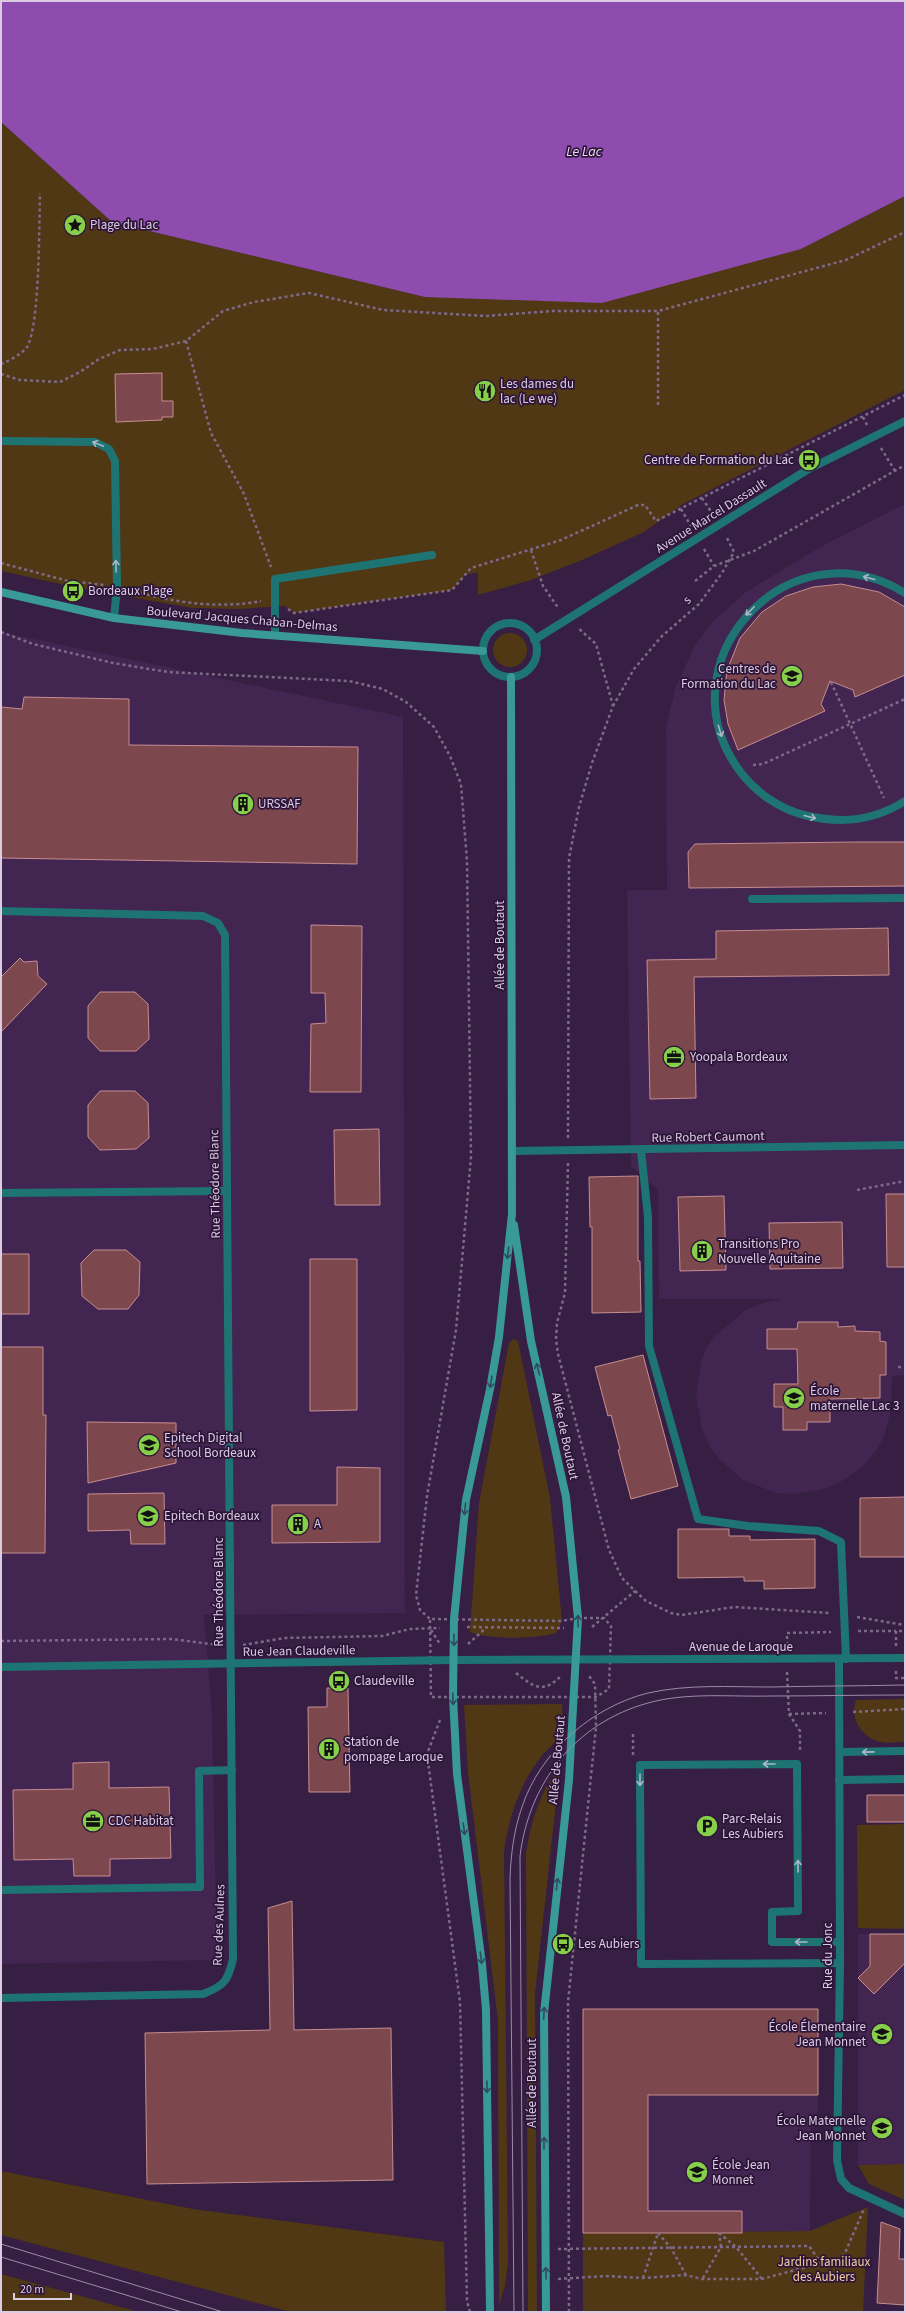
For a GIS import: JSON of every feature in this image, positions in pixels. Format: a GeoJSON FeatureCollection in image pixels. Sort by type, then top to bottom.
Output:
{"type":"FeatureCollection","features":[{"type":"Feature","properties":{"kind":"main road","name":"Boulevard Jacques Chaban-Delmas"},"geometry":{"type":"LineString","coordinates":[[1,592],[114,618],[242,633],[483,651]]}},
{"type":"Feature","properties":{"kind":"main road","name":"Allée de Boutaut"},"geometry":{"type":"LineString","coordinates":[[490,2312],[486,2010],[482,1964],[457,1774],[453,1697],[454,1627],[466,1500],[490,1389],[499,1337],[512,1214],[511,677]]}},
{"type":"Feature","properties":{"kind":"main road","name":"Allée de Boutaut"},"geometry":{"type":"LineString","coordinates":[[512,1214],[531,1341],[566,1497],[578,1628],[568,1780],[544,2013],[546,2312]]}},
{"type":"Feature","properties":{"kind":"street","name":"Avenue Marcel Dassault"},"geometry":{"type":"LineString","coordinates":[[534,640],[808,470],[905,421]]}},
{"type":"Feature","properties":{"kind":"street"},"geometry":{"type":"LineString","coordinates":[[1,441],[94,442],[109,449],[115,461],[117,587],[114,618]]}},
{"type":"Feature","properties":{"kind":"street"},"geometry":{"type":"LineString","coordinates":[[275,635],[276,579],[432,555]]}},
{"type":"Feature","properties":{"kind":"street"},"geometry":{"type":"LineString","coordinates":[[905,593],[880,580],[842,574],[816,576],[794,582],[775,591],[745,616],[734,631],[724,650],[717,674],[715,701],[719,728],[727,750],[737,767],[761,794],[796,813],[819,819],[841,821],[861,819],[889,810],[905,801]]}},
{"type":"Feature","properties":{"kind":"street"},"geometry":{"type":"LineString","coordinates":[[503,623],[522,625],[534,640],[536,655],[531,668],[525,672],[511,677],[500,676],[490,669],[485,663],[483,651],[484,644],[490,632],[503,623]]}},
{"type":"Feature","properties":{"kind":"street"},"geometry":{"type":"LineString","coordinates":[[752,899],[905,898]]}},
{"type":"Feature","properties":{"kind":"street","name":"Rue Théodore Blanc"},"geometry":{"type":"LineString","coordinates":[[1,910],[203,916],[218,923],[225,935],[231,1664]]}},
{"type":"Feature","properties":{"kind":"street","name":"Rue Robert Caumont"},"geometry":{"type":"LineString","coordinates":[[512,1151],[905,1145]]}},
{"type":"Feature","properties":{"kind":"street","name":"Rue du Jonc"},"geometry":{"type":"LineString","coordinates":[[641,1150],[648,1217],[649,1346],[698,1519],[748,1526],[819,1531],[841,1542],[844,1615],[840,1752],[840,1963],[837,2160],[841,2179],[849,2188],[905,2214]]}},
{"type":"Feature","properties":{"kind":"street"},"geometry":{"type":"LineString","coordinates":[[1,1193],[228,1191]]}},
{"type":"Feature","properties":{"kind":"street","name":"Avenue de Laroque"},"geometry":{"type":"LineString","coordinates":[[500,1661],[905,1658]]}},
{"type":"Feature","properties":{"kind":"street","name":"Rue Jean Claudeville"},"geometry":{"type":"LineString","coordinates":[[1,1667],[454,1660],[500,1661]]}},
{"type":"Feature","properties":{"kind":"street","name":"Rue des Aulnes"},"geometry":{"type":"LineString","coordinates":[[1,1998],[203,1994],[220,1988],[230,1974],[233,1959],[231,1664]]}},
{"type":"Feature","properties":{"kind":"street"},"geometry":{"type":"LineString","coordinates":[[840,1752],[905,1752]]}},
{"type":"Feature","properties":{"kind":"street"},"geometry":{"type":"LineString","coordinates":[[840,1942],[772,1942],[772,1912],[798,1911],[797,1764],[640,1765],[641,1964],[840,1963]]}},
{"type":"Feature","properties":{"kind":"street"},"geometry":{"type":"LineString","coordinates":[[1,1890],[200,1887],[199,1771],[232,1770]]}},
{"type":"Feature","properties":{"kind":"street"},"geometry":{"type":"LineString","coordinates":[[840,1780],[905,1779]]}},
{"type":"Feature","properties":{"kind":"path"},"geometry":{"type":"LineString","coordinates":[[1,364],[14,358],[26,347],[32,330],[36,295],[40,193]]}},
{"type":"Feature","properties":{"kind":"path"},"geometry":{"type":"LineString","coordinates":[[1,374],[20,380],[60,382],[80,372],[98,359],[120,350],[153,349],[186,341],[223,311],[254,302],[309,293],[383,310],[486,316],[552,311],[658,311],[846,260],[905,232]]}},
{"type":"Feature","properties":{"kind":"path"},"geometry":{"type":"LineString","coordinates":[[658,311],[658,405]]}},
{"type":"Feature","properties":{"kind":"path"},"geometry":{"type":"LineString","coordinates":[[186,341],[211,433],[244,494],[276,579]]}},
{"type":"Feature","properties":{"kind":"path"},"geometry":{"type":"LineString","coordinates":[[905,395],[681,509],[656,520],[645,505],[638,506],[561,540],[531,550],[543,586],[560,612],[596,644],[613,706],[578,807],[569,858],[568,1150],[565,1293],[556,1339],[558,1354],[609,1550],[622,1578],[646,1601],[671,1613],[682,1616],[734,1607],[787,1609],[844,1615],[905,1625]]}},
{"type":"Feature","properties":{"kind":"path"},"geometry":{"type":"LineString","coordinates":[[695,581],[714,566],[754,551],[905,465]]}},
{"type":"Feature","properties":{"kind":"path","name":"s"},"geometry":{"type":"LineString","coordinates":[[613,706],[634,669],[661,637],[699,604],[727,566],[734,552],[702,498]]}},
{"type":"Feature","properties":{"kind":"path"},"geometry":{"type":"LineString","coordinates":[[681,509],[714,566]]}},
{"type":"Feature","properties":{"kind":"path"},"geometry":{"type":"LineString","coordinates":[[1,632],[33,644],[113,663],[168,672],[349,681],[382,689],[406,702],[434,727],[450,756],[462,784],[467,861],[471,1157],[456,1330],[427,1496],[416,1595],[420,1610],[430,1619]]}},
{"type":"Feature","properties":{"kind":"path"},"geometry":{"type":"LineString","coordinates":[[831,682],[889,810]]}},
{"type":"Feature","properties":{"kind":"path"},"geometry":{"type":"LineString","coordinates":[[737,767],[763,764],[905,699]]}},
{"type":"Feature","properties":{"kind":"path"},"geometry":{"type":"LineString","coordinates":[[857,1190],[905,1181]]}},
{"type":"Feature","properties":{"kind":"path"},"geometry":{"type":"LineString","coordinates":[[898,1367],[905,1367]]}},
{"type":"Feature","properties":{"kind":"path"},"geometry":{"type":"LineString","coordinates":[[454,1627],[591,1628],[635,1591]]}},
{"type":"Feature","properties":{"kind":"path"},"geometry":{"type":"LineString","coordinates":[[454,1660],[473,1639],[487,1627]]}},
{"type":"Feature","properties":{"kind":"path"},"geometry":{"type":"LineString","coordinates":[[500,1661],[533,1686],[540,1688],[553,1684],[577,1660],[595,1684],[596,1727],[568,2002],[569,2312]]}},
{"type":"Feature","properties":{"kind":"path"},"geometry":{"type":"LineString","coordinates":[[443,1704],[446,1690]]}},
{"type":"Feature","properties":{"kind":"path"},"geometry":{"type":"LineString","coordinates":[[789,1714],[800,1731],[800,1754],[797,1764]]}},
{"type":"Feature","properties":{"kind":"path"},"geometry":{"type":"LineString","coordinates":[[441,1717],[427,1754],[460,2002],[466,2301],[470,2312]]}},
{"type":"Feature","properties":{"kind":"path"},"geometry":{"type":"LineString","coordinates":[[633,1732],[633,1756],[640,1765]]}},
{"type":"Feature","properties":{"kind":"path"},"geometry":{"type":"LineString","coordinates":[[546,2280],[605,2276],[643,2278],[686,2275],[702,2279],[762,2279],[839,2259],[845,2254],[869,2197]]}},
{"type":"Feature","properties":{"kind":"path"},"geometry":{"type":"LineString","coordinates":[[643,2278],[658,2233],[671,2248],[686,2275]]}},
{"type":"Feature","properties":{"kind":"path"},"geometry":{"type":"LineString","coordinates":[[702,2279],[721,2247],[719,2233],[736,2247],[762,2279]]}},
{"type":"Feature","properties":{"kind":"path"},"geometry":{"type":"LineString","coordinates":[[545,2248],[809,2246],[821,2263]]}},
{"type":"Feature","properties":{"kind":"shaded area"},"geometry":{"type":"Polygon","coordinates":[[[905,504],[905,1375],[892,1376],[891,1411],[884,1436],[878,1448],[863,1466],[842,1481],[821,1490],[791,1494],[776,1493],[743,1480],[719,1459],[711,1449],[702,1429],[696,1396],[701,1362],[707,1347],[716,1335],[747,1309],[763,1303],[782,1299],[659,1299],[658,1190],[631,1166],[627,890],[667,890],[666,727],[676,686],[694,647],[711,623],[746,592],[820,547],[905,504]]]}},
{"type":"Feature","properties":{"kind":"shaded area"},"geometry":{"type":"Polygon","coordinates":[[[1,632],[403,717],[405,1613],[204,1615],[212,1713],[217,1960],[1,1964],[1,632]]]}},
{"type":"Feature","properties":{"kind":"shaded area","name":"École Élementaire Jean Monnet"},"geometry":{"type":"Polygon","coordinates":[[[858,1934],[905,1934],[905,2164],[858,2165],[858,1934]]]}},
{"type":"Feature","properties":{"kind":"shaded area","name":"École Jean Monnet"},"geometry":{"type":"Polygon","coordinates":[[[583,2009],[818,2009],[818,2114],[811,2114],[810,2231],[583,2233],[583,2009]]]}},
{"type":"Feature","properties":{"kind":"green space"},"geometry":{"type":"Polygon","coordinates":[[[1,122],[112,222],[425,297],[801,249],[905,196],[905,390],[683,504],[644,532],[582,560],[531,580],[478,595],[478,572],[465,575],[452,590],[294,613],[285,606],[240,609],[193,608],[79,588],[1,571],[1,122]]]}},
{"type":"Feature","properties":{"kind":"green space"},"geometry":{"type":"Polygon","coordinates":[[[507,633],[513,633],[517,634],[524,640],[527,650],[526,657],[520,664],[513,667],[507,667],[503,666],[496,660],[493,653],[493,647],[494,643],[500,636],[507,633]]]}},
{"type":"Feature","properties":{"kind":"green space"},"geometry":{"type":"Polygon","coordinates":[[[513,1339],[518,1341],[550,1498],[562,1621],[556,1633],[513,1638],[479,1635],[470,1632],[479,1503],[509,1343],[513,1339]]]}},
{"type":"Feature","properties":{"kind":"green space"},"geometry":{"type":"Polygon","coordinates":[[[905,1699],[905,1742],[880,1742],[871,1738],[861,1730],[854,1713],[856,1700],[905,1699]]]}},
{"type":"Feature","properties":{"kind":"green space"},"geometry":{"type":"Polygon","coordinates":[[[562,1704],[563,1724],[561,1735],[540,1758],[526,1780],[512,1814],[504,1851],[508,2263],[505,2286],[499,2305],[498,2021],[468,1772],[464,1705],[562,1704]]]}},
{"type":"Feature","properties":{"kind":"green space"},"geometry":{"type":"Polygon","coordinates":[[[560,1766],[535,1993],[537,2312],[528,2312],[526,1853],[537,1807],[547,1786],[560,1766]]]}},
{"type":"Feature","properties":{"kind":"green space"},"geometry":{"type":"Polygon","coordinates":[[[905,1824],[905,1929],[858,1928],[857,1825],[905,1824]]]}},
{"type":"Feature","properties":{"kind":"green space"},"geometry":{"type":"Polygon","coordinates":[[[905,2164],[905,2200],[869,2184],[858,2165],[905,2164]]]}},
{"type":"Feature","properties":{"kind":"green space"},"geometry":{"type":"Polygon","coordinates":[[[1,2171],[193,2209],[444,2242],[446,2312],[291,2312],[1,2235],[1,2171]]]}},
{"type":"Feature","properties":{"kind":"green space","name":"Jardins familiaux des Aubiers"},"geometry":{"type":"Polygon","coordinates":[[[868,2207],[863,2312],[583,2312],[583,2233],[810,2231],[868,2207]]]}},
{"type":"Feature","properties":{"kind":"green space"},"geometry":{"type":"Polygon","coordinates":[[[1,2274],[139,2312],[1,2312],[1,2274]]]}},
{"type":"Feature","properties":{"kind":"water","name":"Le Lac"},"geometry":{"type":"Polygon","coordinates":[[[1,1],[905,1],[905,196],[801,249],[602,303],[425,297],[112,222],[1,122],[1,1]]]}},
{"type":"Feature","properties":{"kind":"building"},"geometry":{"type":"Polygon","coordinates":[[[162,373],[162,401],[173,401],[173,417],[162,417],[162,420],[116,422],[115,374],[162,373]]]}},
{"type":"Feature","properties":{"kind":"building"},"geometry":{"type":"Polygon","coordinates":[[[841,584],[879,592],[905,607],[905,675],[855,697],[853,690],[830,681],[821,704],[825,711],[738,750],[728,724],[724,700],[727,670],[740,638],[762,612],[786,596],[813,587],[841,584]]]}},
{"type":"Feature","properties":{"kind":"building"},"geometry":{"type":"Polygon","coordinates":[[[24,697],[129,699],[129,745],[358,747],[357,864],[1,858],[1,707],[22,709],[24,697]]]}},
{"type":"Feature","properties":{"kind":"building"},"geometry":{"type":"Polygon","coordinates":[[[905,842],[905,886],[689,888],[688,852],[695,844],[905,842]]]}},
{"type":"Feature","properties":{"kind":"building"},"geometry":{"type":"Polygon","coordinates":[[[311,925],[362,926],[361,1092],[310,1092],[311,1024],[326,1023],[325,993],[311,993],[311,925]]]}},
{"type":"Feature","properties":{"kind":"building"},"geometry":{"type":"Polygon","coordinates":[[[888,928],[889,975],[694,977],[696,1098],[650,1099],[647,960],[716,959],[716,931],[888,928]]]}},
{"type":"Feature","properties":{"kind":"building"},"geometry":{"type":"Polygon","coordinates":[[[20,958],[24,962],[37,961],[38,976],[47,984],[1,1032],[1,977],[20,958]]]}},
{"type":"Feature","properties":{"kind":"building"},"geometry":{"type":"Polygon","coordinates":[[[100,992],[135,992],[148,1004],[149,1039],[136,1051],[100,1051],[88,1038],[88,1006],[100,992]]]}},
{"type":"Feature","properties":{"kind":"building"},"geometry":{"type":"Polygon","coordinates":[[[100,1091],[135,1091],[148,1103],[149,1138],[136,1149],[100,1150],[88,1137],[88,1105],[100,1091]]]}},
{"type":"Feature","properties":{"kind":"building"},"geometry":{"type":"Polygon","coordinates":[[[379,1129],[380,1205],[335,1205],[334,1130],[379,1129]]]}},
{"type":"Feature","properties":{"kind":"building"},"geometry":{"type":"Polygon","coordinates":[[[638,1176],[638,1261],[640,1261],[641,1312],[592,1313],[592,1227],[590,1227],[589,1177],[638,1176]]]}},
{"type":"Feature","properties":{"kind":"building"},"geometry":{"type":"Polygon","coordinates":[[[886,1194],[905,1194],[905,1267],[887,1267],[886,1194]]]}},
{"type":"Feature","properties":{"kind":"building","name":"Transitions Pro Nouvelle Aquitaine"},"geometry":{"type":"Polygon","coordinates":[[[724,1196],[726,1270],[680,1271],[678,1197],[724,1196]]]}},
{"type":"Feature","properties":{"kind":"building"},"geometry":{"type":"Polygon","coordinates":[[[842,1222],[843,1268],[770,1269],[769,1223],[842,1222]]]}},
{"type":"Feature","properties":{"kind":"building"},"geometry":{"type":"Polygon","coordinates":[[[94,1250],[126,1250],[140,1262],[139,1295],[128,1309],[98,1309],[82,1296],[81,1263],[94,1250]]]}},
{"type":"Feature","properties":{"kind":"building"},"geometry":{"type":"Polygon","coordinates":[[[1,1254],[29,1254],[29,1314],[1,1314],[1,1254]]]}},
{"type":"Feature","properties":{"kind":"building"},"geometry":{"type":"Polygon","coordinates":[[[310,1259],[357,1259],[357,1410],[310,1411],[310,1259]]]}},
{"type":"Feature","properties":{"kind":"building"},"geometry":{"type":"Polygon","coordinates":[[[798,1322],[838,1322],[838,1327],[855,1326],[855,1331],[880,1332],[880,1341],[886,1342],[886,1375],[880,1375],[880,1398],[830,1399],[830,1422],[807,1422],[807,1430],[783,1430],[783,1407],[774,1407],[774,1384],[798,1384],[797,1349],[767,1349],[767,1329],[797,1329],[798,1322]]]}},
{"type":"Feature","properties":{"kind":"building"},"geometry":{"type":"Polygon","coordinates":[[[1,1347],[43,1347],[43,1415],[46,1415],[45,1553],[1,1553],[1,1347]]]}},
{"type":"Feature","properties":{"kind":"building"},"geometry":{"type":"Polygon","coordinates":[[[643,1355],[678,1486],[631,1499],[618,1450],[620,1449],[611,1415],[608,1416],[595,1367],[643,1355]]]}},
{"type":"Feature","properties":{"kind":"building"},"geometry":{"type":"Polygon","coordinates":[[[87,1422],[176,1423],[176,1463],[88,1483],[87,1422]]]}},
{"type":"Feature","properties":{"kind":"building"},"geometry":{"type":"Polygon","coordinates":[[[337,1467],[380,1468],[380,1542],[272,1543],[272,1505],[337,1505],[337,1467]]]}},
{"type":"Feature","properties":{"kind":"building"},"geometry":{"type":"Polygon","coordinates":[[[164,1493],[165,1544],[131,1544],[130,1530],[88,1531],[88,1494],[164,1493]]]}},
{"type":"Feature","properties":{"kind":"building"},"geometry":{"type":"Polygon","coordinates":[[[905,1497],[905,1557],[860,1557],[860,1498],[905,1497]]]}},
{"type":"Feature","properties":{"kind":"building"},"geometry":{"type":"Polygon","coordinates":[[[678,1529],[729,1529],[729,1536],[750,1536],[750,1540],[815,1539],[815,1588],[764,1589],[764,1581],[744,1581],[744,1577],[678,1578],[678,1529]]]}},
{"type":"Feature","properties":{"kind":"building","name":"Station de pompage Laroque"},"geometry":{"type":"Polygon","coordinates":[[[327,1688],[348,1688],[350,1792],[309,1792],[308,1707],[327,1707],[327,1688]]]}},
{"type":"Feature","properties":{"kind":"building"},"geometry":{"type":"Polygon","coordinates":[[[109,1762],[109,1788],[169,1787],[171,1858],[110,1859],[110,1876],[74,1876],[73,1859],[14,1860],[13,1790],[73,1789],[73,1763],[109,1762]]]}},
{"type":"Feature","properties":{"kind":"building"},"geometry":{"type":"Polygon","coordinates":[[[867,1795],[905,1795],[905,1822],[867,1822],[867,1795]]]}},
{"type":"Feature","properties":{"kind":"building"},"geometry":{"type":"Polygon","coordinates":[[[292,1901],[294,2030],[391,2028],[393,2180],[147,2184],[145,2033],[270,2030],[268,1908],[292,1901]]]}},
{"type":"Feature","properties":{"kind":"building"},"geometry":{"type":"Polygon","coordinates":[[[870,1934],[905,1934],[905,1963],[874,1994],[858,1978],[870,1966],[870,1934]]]}},
{"type":"Feature","properties":{"kind":"building","name":"École Jean Monnet"},"geometry":{"type":"Polygon","coordinates":[[[583,2009],[818,2009],[818,2095],[648,2095],[648,2211],[742,2211],[742,2233],[583,2233],[583,2009]]]}},
{"type":"Feature","properties":{"kind":"building"},"geometry":{"type":"Polygon","coordinates":[[[881,2222],[900,2229],[899,2259],[905,2259],[905,2305],[877,2303],[881,2222]]]}},
{"type":"Feature","properties":{"kind":"tram line"},"geometry":{"type":"LineString","coordinates":[[514,2312],[510,1878],[513,1842],[519,1816],[530,1787],[541,1768],[555,1750],[588,1721],[607,1709],[648,1693],[694,1687],[905,1685]]}},
{"type":"Feature","properties":{"kind":"tram line"},"geometry":{"type":"LineString","coordinates":[[523,2312],[520,1856],[525,1829],[534,1804],[545,1781],[560,1760],[578,1741],[598,1725],[622,1712],[648,1703],[678,1697],[694,1696],[905,1695]]}},
{"type":"Feature","properties":{"kind":"tram line"},"geometry":{"type":"LineString","coordinates":[[1,2244],[223,2312]]}},
{"type":"Feature","properties":{"kind":"tram line"},"geometry":{"type":"LineString","coordinates":[[1,2257],[182,2312]]}},
{"type":"Feature","properties":{"kind":"place","name":"Plage du Lac"},"geometry":{"type":"Point","coordinates":[75,225]}},
{"type":"Feature","properties":{"kind":"place","name":"Les dames du lac (Le we)"},"geometry":{"type":"Point","coordinates":[485,391]}},
{"type":"Feature","properties":{"kind":"place","name":"Centre de Formation du Lac"},"geometry":{"type":"Point","coordinates":[809,460]}},
{"type":"Feature","properties":{"kind":"place","name":"Bordeaux Plage"},"geometry":{"type":"Point","coordinates":[73,591]}},
{"type":"Feature","properties":{"kind":"place","name":"Centres de Formation du Lac"},"geometry":{"type":"Point","coordinates":[792,676]}},
{"type":"Feature","properties":{"kind":"place","name":"URSSAF"},"geometry":{"type":"Point","coordinates":[243,804]}},
{"type":"Feature","properties":{"kind":"place","name":"Yoopala Bordeaux"},"geometry":{"type":"Point","coordinates":[674,1057]}},
{"type":"Feature","properties":{"kind":"place","name":"Transitions Pro Nouvelle Aquitaine"},"geometry":{"type":"Point","coordinates":[702,1251]}},
{"type":"Feature","properties":{"kind":"place","name":"École maternelle Lac 3"},"geometry":{"type":"Point","coordinates":[794,1398]}},
{"type":"Feature","properties":{"kind":"place","name":"Epitech Digital School Bordeaux"},"geometry":{"type":"Point","coordinates":[149,1445]}},
{"type":"Feature","properties":{"kind":"place","name":"Epitech Bordeaux"},"geometry":{"type":"Point","coordinates":[148,1516]}},
{"type":"Feature","properties":{"kind":"place","name":"A"},"geometry":{"type":"Point","coordinates":[298,1524]}},
{"type":"Feature","properties":{"kind":"place","name":"Claudeville"},"geometry":{"type":"Point","coordinates":[339,1681]}},
{"type":"Feature","properties":{"kind":"place","name":"Station de pompage Laroque"},"geometry":{"type":"Point","coordinates":[329,1749]}},
{"type":"Feature","properties":{"kind":"place","name":"CDC Habitat"},"geometry":{"type":"Point","coordinates":[93,1821]}},
{"type":"Feature","properties":{"kind":"place","name":"Parc-Relais Les Aubiers"},"geometry":{"type":"Point","coordinates":[707,1826]}},
{"type":"Feature","properties":{"kind":"place","name":"Les Aubiers"},"geometry":{"type":"Point","coordinates":[563,1944]}},
{"type":"Feature","properties":{"kind":"place","name":"École Élementaire Jean Monnet"},"geometry":{"type":"Point","coordinates":[882,2034]}},
{"type":"Feature","properties":{"kind":"place","name":"École Maternelle Jean Monnet"},"geometry":{"type":"Point","coordinates":[882,2128]}},
{"type":"Feature","properties":{"kind":"place","name":"École Jean Monnet"},"geometry":{"type":"Point","coordinates":[697,2172]}}]}
